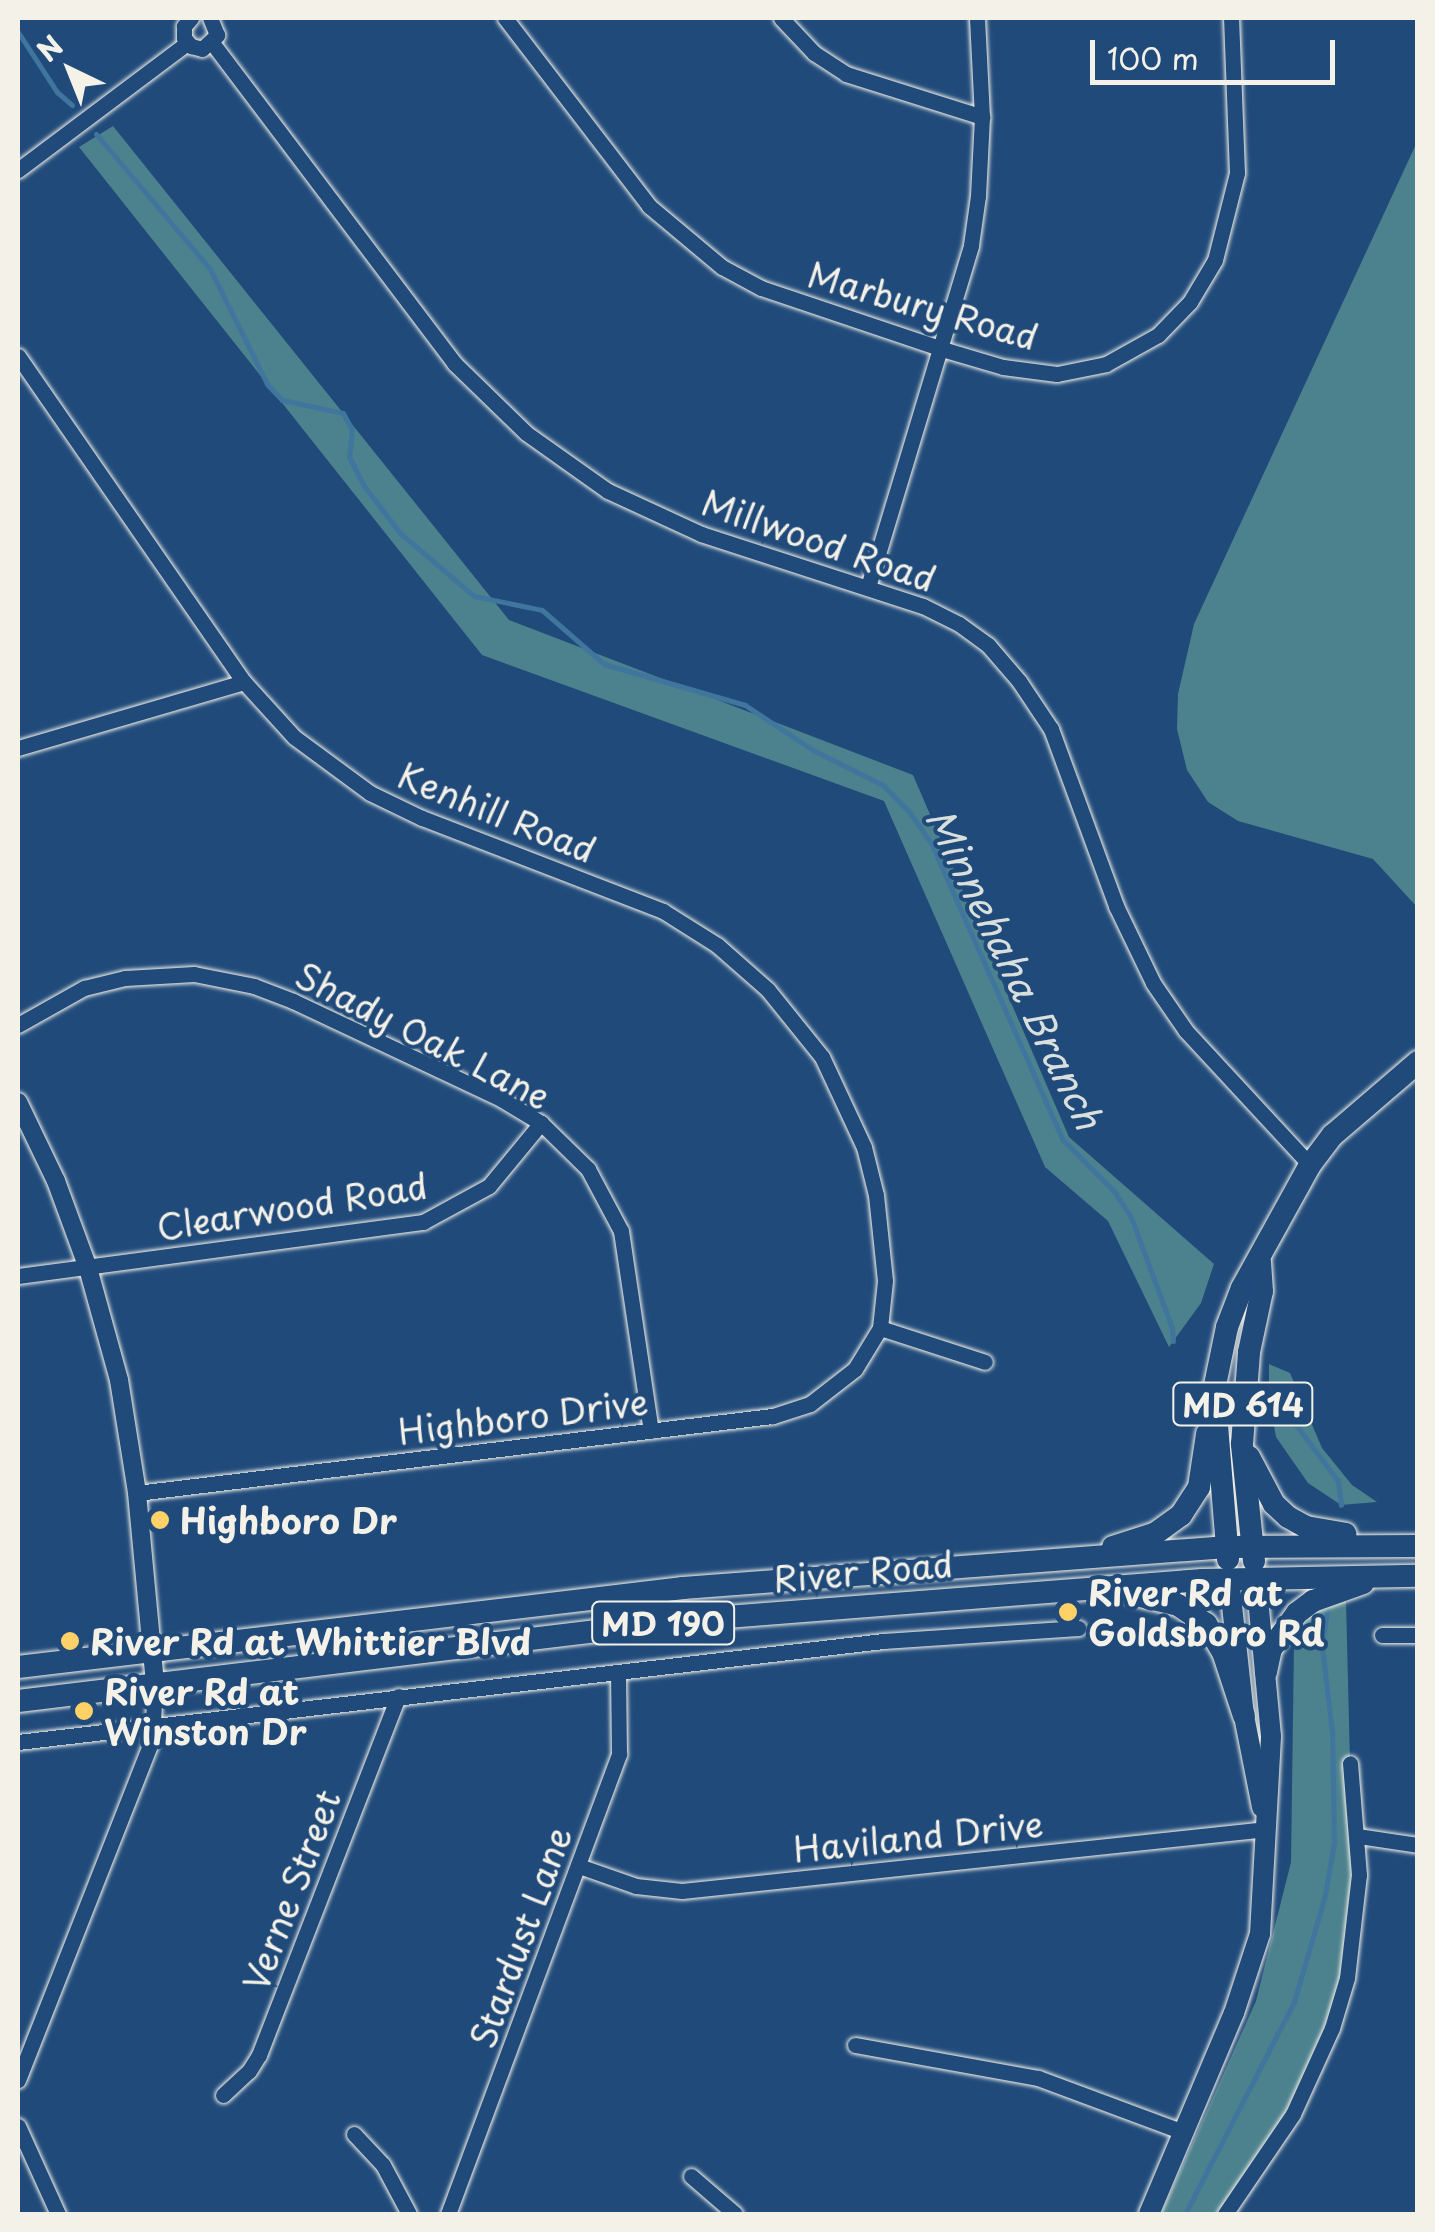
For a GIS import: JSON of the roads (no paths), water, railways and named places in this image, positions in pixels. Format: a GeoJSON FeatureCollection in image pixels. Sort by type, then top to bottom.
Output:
{"type":"FeatureCollection","features":[{"type":"Feature","properties":{"kind":"main road","name":"MD 614"},"geometry":{"type":"LineString","coordinates":[[1267,1829],[1244,1716],[1214,1390],[1227,1326],[1242,1288],[1260,1262],[1310,1166],[1363,1105],[1418,1062]]}},
{"type":"Feature","properties":{"kind":"main road","name":"MD 614"},"geometry":{"type":"LineString","coordinates":[[1149,2214],[1234,2013],[1260,1934],[1271,1736],[1242,1444],[1248,1352],[1262,1291],[1260,1262]]}},
{"type":"Feature","properties":{"kind":"main road"},"geometry":{"type":"LineString","coordinates":[[1026,1562],[1104,1550],[1156,1533],[1181,1515],[1200,1486],[1214,1390]]}},
{"type":"Feature","properties":{"kind":"main road"},"geometry":{"type":"LineString","coordinates":[[1242,1444],[1274,1504],[1298,1522],[1329,1533],[1418,1545]]}},
{"type":"Feature","properties":{"kind":"main road","name":"River Road"},"geometry":{"type":"LineString","coordinates":[[18,1667],[683,1588],[1226,1547],[1418,1545]]}},
{"type":"Feature","properties":{"kind":"main road"},"geometry":{"type":"LineString","coordinates":[[1266,1672],[1271,1648],[1296,1614],[1313,1600],[1384,1576]]}},
{"type":"Feature","properties":{"kind":"main road","name":"River Road"},"geometry":{"type":"LineString","coordinates":[[18,1701],[688,1620],[1230,1578],[1418,1576]]}},
{"type":"Feature","properties":{"kind":"main road"},"geometry":{"type":"LineString","coordinates":[[1099,1588],[1178,1605],[1206,1624],[1222,1652],[1244,1716]]}},
{"type":"Feature","properties":{"kind":"street"},"geometry":{"type":"LineString","coordinates":[[191,18],[183,32],[187,42],[202,49],[218,35],[214,19]]}},
{"type":"Feature","properties":{"kind":"street","name":"Marbury Road"},"geometry":{"type":"LineString","coordinates":[[505,18],[626,179],[686,240],[762,288],[1003,368],[1058,374],[1106,364],[1134,352],[1190,302],[1215,260],[1238,173],[1230,18]]}},
{"type":"Feature","properties":{"kind":"street"},"geometry":{"type":"LineString","coordinates":[[781,18],[814,53],[846,74],[982,117]]}},
{"type":"Feature","properties":{"kind":"street"},"geometry":{"type":"LineString","coordinates":[[868,587],[971,245],[982,117],[976,18]]}},
{"type":"Feature","properties":{"kind":"street"},"geometry":{"type":"LineString","coordinates":[[18,170],[187,42]]}},
{"type":"Feature","properties":{"kind":"street","name":"Millwood Road"},"geometry":{"type":"LineString","coordinates":[[212,44],[454,363],[526,434],[608,491],[701,534],[868,587],[959,624],[988,645],[1051,728],[1116,906],[1153,984],[1186,1032],[1310,1166]]}},
{"type":"Feature","properties":{"kind":"street","name":"Kenhill Road"},"geometry":{"type":"LineString","coordinates":[[18,356],[244,682],[294,737],[370,792],[422,818],[663,911],[718,945],[768,990],[822,1057],[864,1147],[876,1195],[885,1282],[880,1328]]}},
{"type":"Feature","properties":{"kind":"street"},"geometry":{"type":"LineString","coordinates":[[18,748],[244,682]]}},
{"type":"Feature","properties":{"kind":"street","name":"Shady Oak Lane"},"geometry":{"type":"LineString","coordinates":[[18,1025],[84,988],[125,978],[194,974],[254,986],[293,1002],[501,1099],[541,1123],[588,1169],[621,1230],[651,1430]]}},
{"type":"Feature","properties":{"kind":"street"},"geometry":{"type":"LineString","coordinates":[[18,1102],[56,1181],[88,1268],[120,1380],[154,1648],[155,1684],[152,1740],[18,2080]]}},
{"type":"Feature","properties":{"kind":"street","name":"Clearwood Road"},"geometry":{"type":"LineString","coordinates":[[18,1276],[424,1222],[489,1186],[541,1123]]}},
{"type":"Feature","properties":{"kind":"street"},"geometry":{"type":"LineString","coordinates":[[880,1328],[985,1362]]}},
{"type":"Feature","properties":{"kind":"street","name":"Highboro Drive"},"geometry":{"type":"LineString","coordinates":[[136,1493],[772,1416],[810,1404],[855,1370],[880,1328]]}},
{"type":"Feature","properties":{"kind":"street"},"geometry":{"type":"LineString","coordinates":[[18,1742],[153,1723],[618,1675],[883,1640],[1078,1628]]}},
{"type":"Feature","properties":{"kind":"street"},"geometry":{"type":"LineString","coordinates":[[1382,1636],[1418,1635]]}},
{"type":"Feature","properties":{"kind":"street","name":"Stardust Lane"},"geometry":{"type":"LineString","coordinates":[[448,2214],[619,1754],[618,1675]]}},
{"type":"Feature","properties":{"kind":"street","name":"Verne Street"},"geometry":{"type":"LineString","coordinates":[[222,2095],[249,2071],[259,2055],[398,1696]]}},
{"type":"Feature","properties":{"kind":"street"},"geometry":{"type":"LineString","coordinates":[[1224,2214],[1293,2114],[1332,2028],[1355,1930],[1358,1836],[1350,1763]]}},
{"type":"Feature","properties":{"kind":"street","name":"Haviland Drive"},"geometry":{"type":"LineString","coordinates":[[579,1866],[636,1886],[682,1891],[1267,1829]]}},
{"type":"Feature","properties":{"kind":"street"},"geometry":{"type":"LineString","coordinates":[[1358,1836],[1418,1845]]}},
{"type":"Feature","properties":{"kind":"street"},"geometry":{"type":"LineString","coordinates":[[855,2046],[1038,2078],[1183,2132]]}},
{"type":"Feature","properties":{"kind":"street"},"geometry":{"type":"LineString","coordinates":[[18,2126],[58,2214]]}},
{"type":"Feature","properties":{"kind":"street"},"geometry":{"type":"LineString","coordinates":[[354,2134],[383,2165],[409,2214]]}},
{"type":"Feature","properties":{"kind":"street"},"geometry":{"type":"LineString","coordinates":[[691,2176],[735,2214]]}},
{"type":"Feature","properties":{"kind":"waterway","name":"Minnehaha Branch"},"geometry":{"type":"LineString","coordinates":[[18,32],[57,92],[72,105]]}},
{"type":"Feature","properties":{"kind":"waterway","name":"Minnehaha Branch"},"geometry":{"type":"LineString","coordinates":[[96,134],[210,269],[267,384],[282,400],[343,413],[352,430],[349,457],[364,486],[400,533],[474,596],[542,610],[604,664],[745,705],[813,750],[883,785],[910,813],[932,845],[1063,1140],[1114,1191],[1131,1217],[1172,1328],[1173,1341]]}},
{"type":"Feature","properties":{"kind":"waterway","name":"Minnehaha Branch"},"geometry":{"type":"LineString","coordinates":[[1281,1405],[1338,1481],[1341,1505]]}},
{"type":"Feature","properties":{"kind":"waterway","name":"Minnehaha Branch"},"geometry":{"type":"LineString","coordinates":[[1185,2214],[1294,2002],[1325,1895],[1334,1842],[1332,1732],[1322,1647],[1328,1604]]}},
{"type":"Feature","properties":{"kind":"place","name":"Highboro Dr"},"geometry":{"type":"Point","coordinates":[160,1520]}},
{"type":"Feature","properties":{"kind":"place","name":"River Rd at Goldsboro Rd"},"geometry":{"type":"Point","coordinates":[1068,1612]}},
{"type":"Feature","properties":{"kind":"place","name":"River Rd at Whittier Blvd"},"geometry":{"type":"Point","coordinates":[70,1641]}},
{"type":"Feature","properties":{"kind":"place","name":"River Rd at Winston Dr"},"geometry":{"type":"Point","coordinates":[84,1711]}}]}
